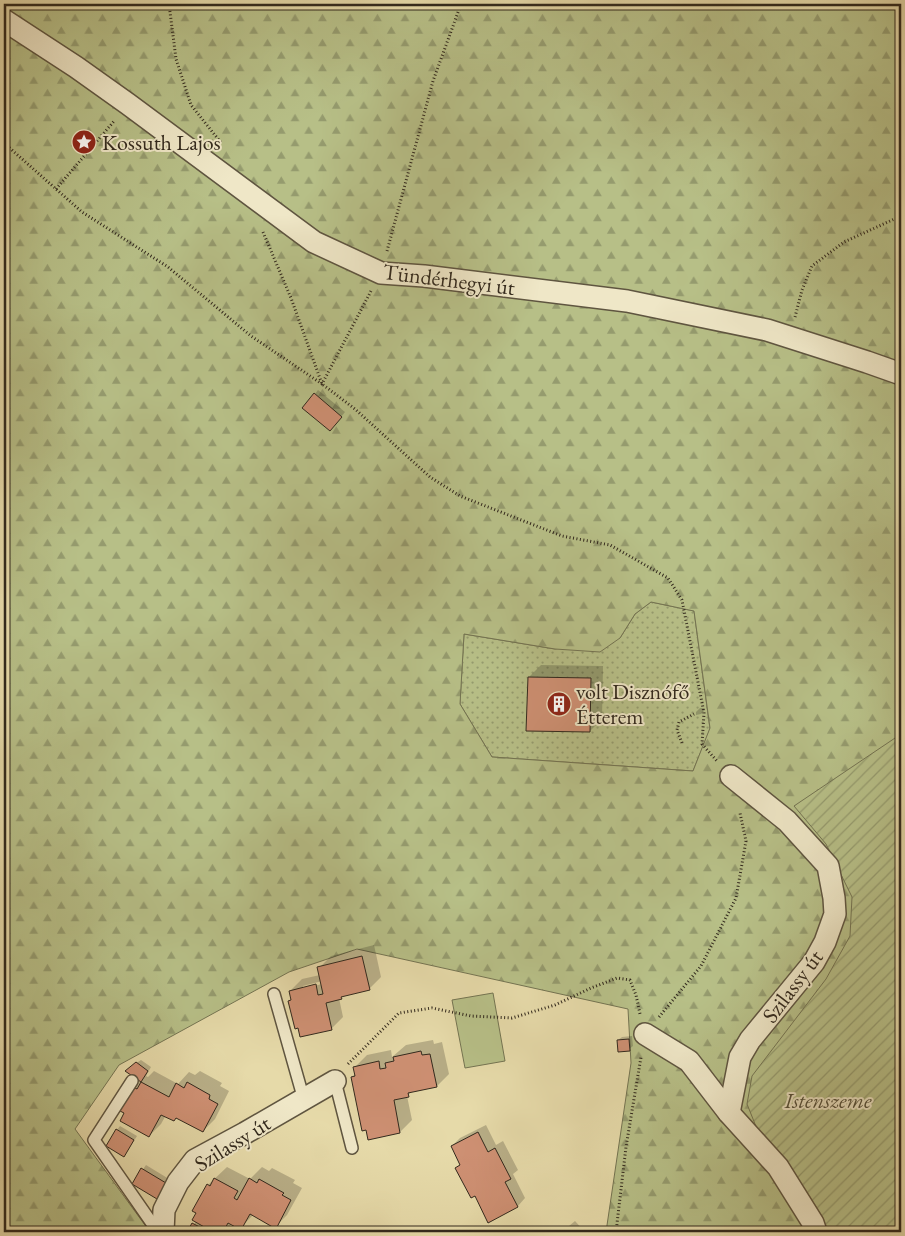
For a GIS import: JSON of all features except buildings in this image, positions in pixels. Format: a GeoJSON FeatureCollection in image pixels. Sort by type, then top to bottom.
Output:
{"type":"FeatureCollection","features":[{"type":"Feature","properties":{"kind":"street","name":"Tündérhegyi út"},"geometry":{"type":"LineString","coordinates":[[4,20],[128,104],[314,242],[382,273],[424,276],[459,282],[546,290],[627,301],[766,330],[901,374]]}},
{"type":"Feature","properties":{"kind":"street","name":"Szilassy út"},"geometry":{"type":"LineString","coordinates":[[729,1114],[740,1058],[750,1040],[814,962],[825,942],[834,914],[834,898],[828,866],[787,821],[731,776]]}},
{"type":"Feature","properties":{"kind":"street"},"geometry":{"type":"LineString","coordinates":[[645,1034],[689,1062],[729,1114],[778,1167],[813,1223],[816,1232]]}},
{"type":"Feature","properties":{"kind":"street","name":"Szilassy út"},"geometry":{"type":"LineString","coordinates":[[163,1232],[164,1210],[178,1182],[195,1160],[335,1081]]}},
{"type":"Feature","properties":{"kind":"lane"},"geometry":{"type":"LineString","coordinates":[[274,994],[304,1100]]}},
{"type":"Feature","properties":{"kind":"lane"},"geometry":{"type":"LineString","coordinates":[[132,1080],[94,1140],[158,1232]]}},
{"type":"Feature","properties":{"kind":"lane"},"geometry":{"type":"LineString","coordinates":[[335,1081],[352,1148]]}},
{"type":"Feature","properties":{"kind":"path"},"geometry":{"type":"LineString","coordinates":[[169,4],[176,59],[191,106]]}},
{"type":"Feature","properties":{"kind":"path"},"geometry":{"type":"LineString","coordinates":[[322,384],[382,273],[400,197],[433,81],[461,4]]}},
{"type":"Feature","properties":{"kind":"path"},"geometry":{"type":"LineString","coordinates":[[56,189],[128,104]]}},
{"type":"Feature","properties":{"kind":"path"},"geometry":{"type":"LineString","coordinates":[[4,143],[82,212],[168,267],[250,336],[322,384],[355,409],[430,477],[460,496],[562,536],[610,545],[668,578],[682,600],[704,714],[702,744],[731,776],[746,841],[736,898],[701,966],[645,1034]]}},
{"type":"Feature","properties":{"kind":"path"},"geometry":{"type":"LineString","coordinates":[[806,342],[793,324],[802,290],[812,266],[844,242],[901,216]]}},
{"type":"Feature","properties":{"kind":"path"},"geometry":{"type":"LineString","coordinates":[[261,226],[291,298],[322,384]]}},
{"type":"Feature","properties":{"kind":"path"},"geometry":{"type":"LineString","coordinates":[[682,743],[677,730],[679,722],[694,714]]}},
{"type":"Feature","properties":{"kind":"path"},"geometry":{"type":"LineString","coordinates":[[335,1081],[344,1068],[399,1013],[432,1008],[471,1016],[512,1018],[554,1006],[616,978],[630,980],[636,995],[645,1034],[626,1146],[616,1232]]}},
{"type":"Feature","properties":{"kind":"green space"},"geometry":{"type":"Polygon","coordinates":[[[4,4],[901,4],[901,1232],[606,1232],[631,1063],[628,1009],[357,949],[289,972],[119,1065],[75,1129],[150,1232],[4,1232],[4,4]],[[651,602],[635,614],[620,638],[600,652],[555,649],[464,634],[460,704],[492,757],[693,771],[710,728],[694,611],[651,602]]]}},
{"type":"Feature","properties":{"kind":"green space"},"geometry":{"type":"Polygon","coordinates":[[[651,602],[694,611],[710,729],[693,771],[492,757],[460,704],[464,634],[555,649],[620,638],[635,614],[651,602]]]}},
{"type":"Feature","properties":{"kind":"green space","name":"Istenszeme"},"geometry":{"type":"Polygon","coordinates":[[[901,734],[901,1232],[820,1232],[757,1129],[747,1104],[752,1076],[826,979],[850,936],[852,897],[826,844],[794,806],[901,734]]]}},
{"type":"Feature","properties":{"kind":"green space"},"geometry":{"type":"Polygon","coordinates":[[[493,993],[505,1061],[465,1068],[452,1000],[493,993]]]}},
{"type":"Feature","properties":{"kind":"place","name":"Kossuth Lajos"},"geometry":{"type":"Point","coordinates":[84,142]}},
{"type":"Feature","properties":{"kind":"place","name":"volt Disznófő Étterem"},"geometry":{"type":"Point","coordinates":[559,704]}}]}
